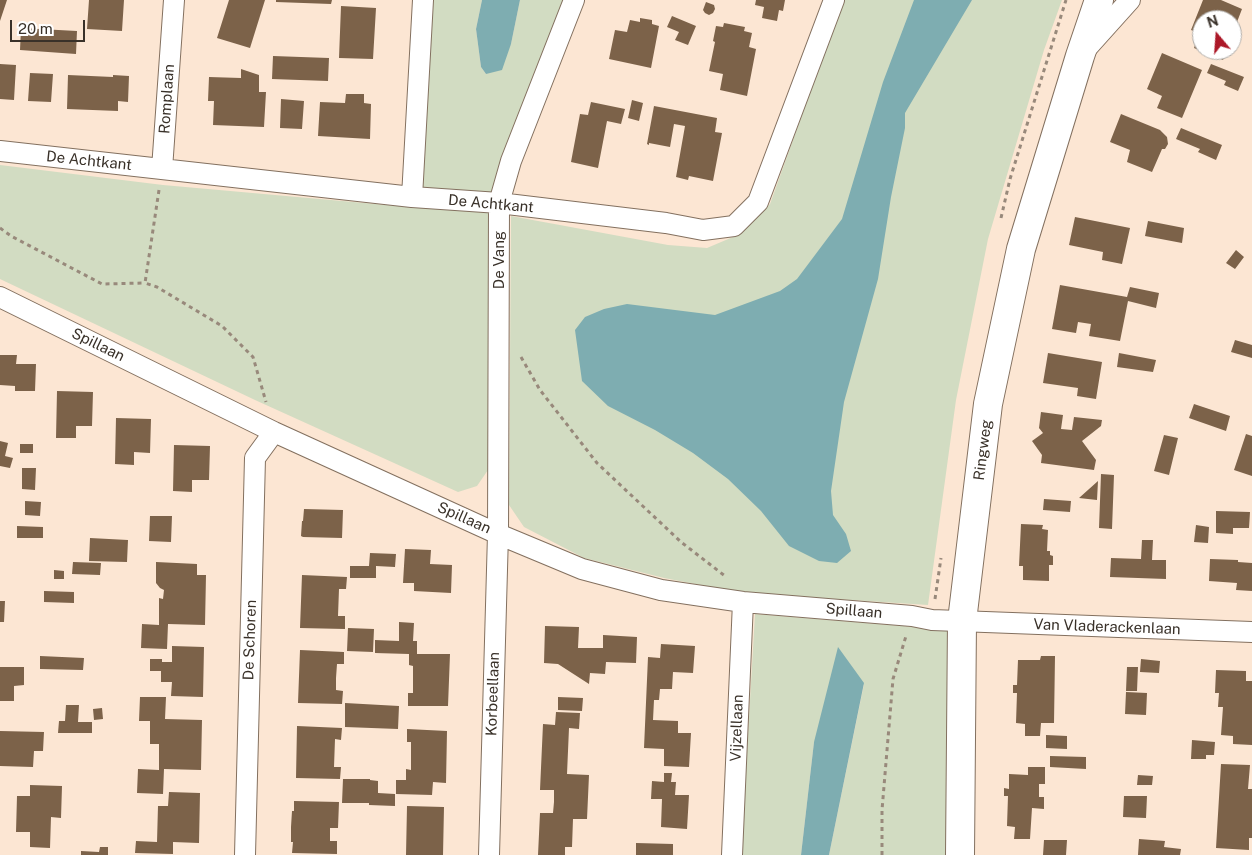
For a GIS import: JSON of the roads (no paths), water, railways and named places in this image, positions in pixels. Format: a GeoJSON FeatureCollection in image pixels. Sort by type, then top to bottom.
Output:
{"type":"FeatureCollection","features":[{"type":"Feature","properties":{"kind":"street","name":"Romplaan"},"geometry":{"type":"LineString","coordinates":[[162,169],[174,0]]}},
{"type":"Feature","properties":{"kind":"street"},"geometry":{"type":"LineString","coordinates":[[412,197],[423,0]]}},
{"type":"Feature","properties":{"kind":"street","name":"De Vang"},"geometry":{"type":"LineString","coordinates":[[498,534],[499,203],[511,161],[574,0]]}},
{"type":"Feature","properties":{"kind":"street","name":"De Achtkant"},"geometry":{"type":"LineString","coordinates":[[0,151],[412,197],[499,203],[666,223],[703,230],[734,226],[758,202],[834,0]]}},
{"type":"Feature","properties":{"kind":"street","name":"Ringweg"},"geometry":{"type":"LineString","coordinates":[[960,855],[962,621],[990,394],[1022,249],[1098,0]]}},
{"type":"Feature","properties":{"kind":"street","name":"Ringweg"},"geometry":{"type":"LineString","coordinates":[[1080,56],[1130,0]]}},
{"type":"Feature","properties":{"kind":"street","name":"Spillaan"},"geometry":{"type":"LineString","coordinates":[[0,297],[274,432],[498,534],[582,569],[661,590],[752,603],[912,616],[932,620],[962,621]]}},
{"type":"Feature","properties":{"kind":"street","name":"De Schoren"},"geometry":{"type":"LineString","coordinates":[[245,855],[256,458],[274,432]]}},
{"type":"Feature","properties":{"kind":"street","name":"Korbeellaan"},"geometry":{"type":"LineString","coordinates":[[488,855],[498,534]]}},
{"type":"Feature","properties":{"kind":"street","name":"Vijzellaan"},"geometry":{"type":"LineString","coordinates":[[732,855],[752,603]]}},
{"type":"Feature","properties":{"kind":"street","name":"Van Vladerackenlaan"},"geometry":{"type":"LineString","coordinates":[[962,621],[1252,632]]}},
{"type":"Feature","properties":{"kind":"water"},"geometry":{"type":"Polygon","coordinates":[[[482,0],[520,0],[511,44],[502,70],[486,74],[481,67],[476,29],[482,0]]]}},
{"type":"Feature","properties":{"kind":"water"},"geometry":{"type":"Polygon","coordinates":[[[914,0],[972,0],[905,113],[905,128],[891,197],[878,279],[844,402],[831,491],[833,515],[846,534],[851,551],[837,563],[819,561],[789,546],[761,511],[728,479],[693,453],[655,430],[608,406],[582,381],[575,330],[585,317],[604,309],[627,304],[715,315],[780,291],[797,279],[842,219],[883,82],[914,0]]]}},
{"type":"Feature","properties":{"kind":"water"},"geometry":{"type":"Polygon","coordinates":[[[838,647],[864,683],[829,855],[801,855],[814,742],[838,647]]]}}]}
